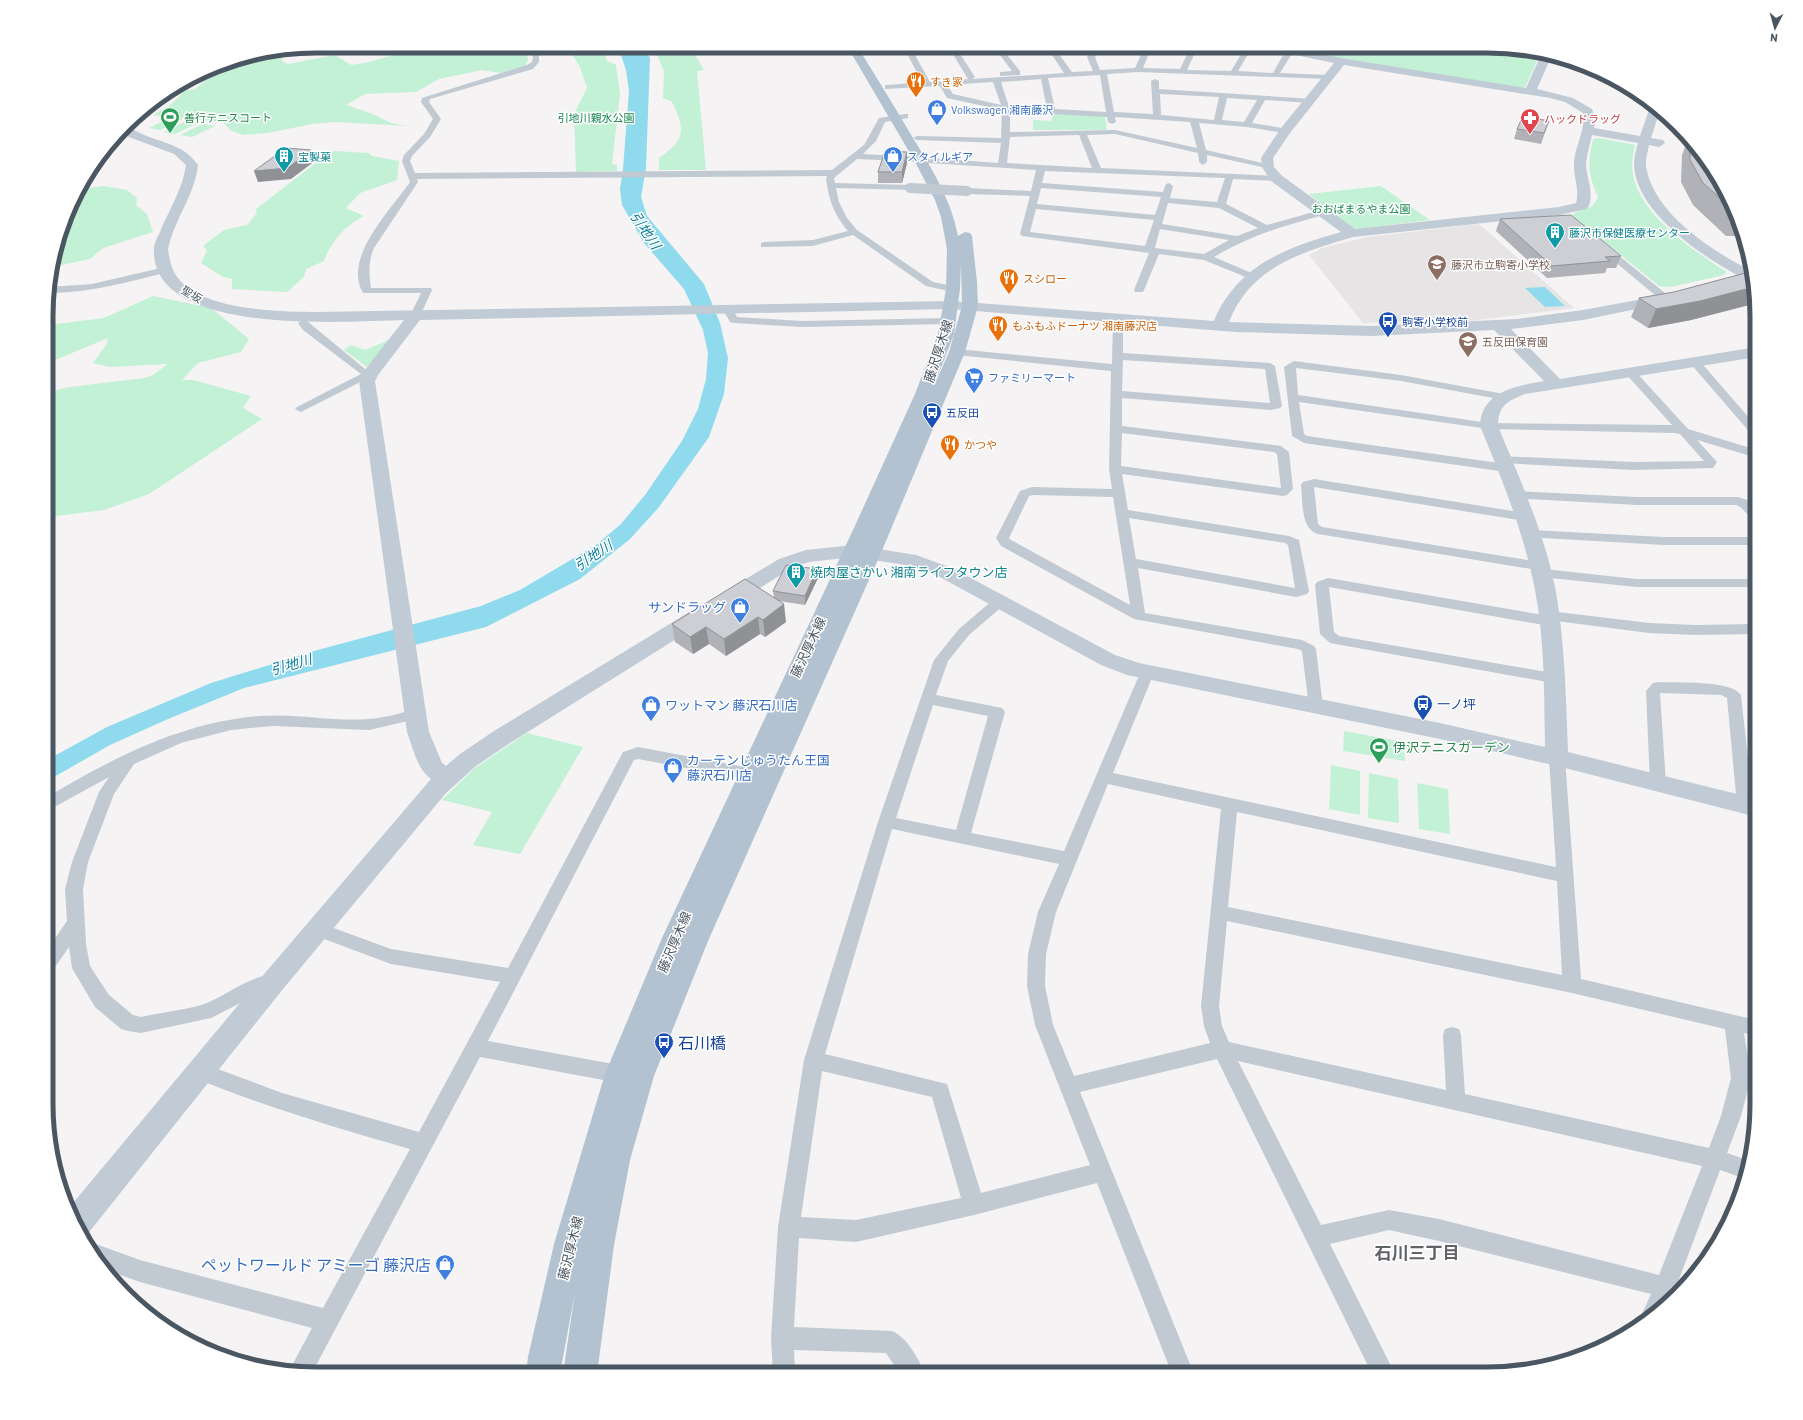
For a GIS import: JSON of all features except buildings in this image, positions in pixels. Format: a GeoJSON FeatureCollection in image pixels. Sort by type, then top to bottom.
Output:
{"type":"FeatureCollection","features":[{"type":"Feature","properties":{"kind":"main road","name":"藤沢厚木線"},"geometry":{"type":"LineString","coordinates":[[544,1367],[570,1244],[619,1074],[675,938],[750,774],[862,552],[957,352],[970,306],[968,256],[961,217],[900,117],[857,53]]}},
{"type":"Feature","properties":{"kind":"main road","name":"藤沢厚木線"},"geometry":{"type":"LineString","coordinates":[[581,1367],[598,1245],[615,1160],[640,1076],[698,934],[862,552],[946,334],[951,305],[954,249],[948,217],[917,138],[900,117],[888,86],[867,53]]}},
{"type":"Feature","properties":{"kind":"street"},"geometry":{"type":"LineString","coordinates":[[447,779],[432,768],[418,732],[367,381],[370,374],[415,316],[427,290],[366,291],[364,266],[369,248],[414,182],[413,176],[406,161],[408,155],[427,135],[437,119],[427,106],[425,102],[426,98],[530,67],[534,64],[537,58],[536,53]]}},
{"type":"Feature","properties":{"kind":"street"},"geometry":{"type":"LineString","coordinates":[[910,53],[926,82]]}},
{"type":"Feature","properties":{"kind":"street"},"geometry":{"type":"LineString","coordinates":[[956,53],[971,76]]}},
{"type":"Feature","properties":{"kind":"street"},"geometry":{"type":"LineString","coordinates":[[888,86],[971,76],[1017,73],[1001,53]]}},
{"type":"Feature","properties":{"kind":"street"},"geometry":{"type":"LineString","coordinates":[[1054,53],[1069,74]]}},
{"type":"Feature","properties":{"kind":"street"},"geometry":{"type":"LineString","coordinates":[[1094,53],[1091,57],[1100,72],[1115,132]]}},
{"type":"Feature","properties":{"kind":"street"},"geometry":{"type":"LineString","coordinates":[[1138,70],[1146,53]]}},
{"type":"Feature","properties":{"kind":"street"},"geometry":{"type":"LineString","coordinates":[[1183,71],[1192,53]]}},
{"type":"Feature","properties":{"kind":"street"},"geometry":{"type":"LineString","coordinates":[[1232,74],[1246,53]]}},
{"type":"Feature","properties":{"kind":"street"},"geometry":{"type":"LineString","coordinates":[[1156,91],[1224,95],[1257,86],[1275,75],[1288,53]]}},
{"type":"Feature","properties":{"kind":"street"},"geometry":{"type":"LineString","coordinates":[[1220,326],[1224,313],[1236,290],[1251,276],[1274,262],[1301,249],[1352,233],[1559,211],[1582,206],[1586,194],[1581,178],[1580,162],[1590,120],[1588,111],[1581,106],[1557,97],[1530,92],[1295,53]]}},
{"type":"Feature","properties":{"kind":"street"},"geometry":{"type":"LineString","coordinates":[[1530,92],[1544,60]]}},
{"type":"Feature","properties":{"kind":"street"},"geometry":{"type":"LineString","coordinates":[[1341,61],[1285,131],[1267,158],[1268,166],[1276,178],[1352,233]]}},
{"type":"Feature","properties":{"kind":"street"},"geometry":{"type":"LineString","coordinates":[[926,82],[942,83],[1138,70],[1183,71],[1232,74],[1257,86],[1262,98]]}},
{"type":"Feature","properties":{"kind":"street"},"geometry":{"type":"LineString","coordinates":[[1155,70],[1157,117]]}},
{"type":"Feature","properties":{"kind":"street"},"geometry":{"type":"LineString","coordinates":[[1275,75],[1328,77]]}},
{"type":"Feature","properties":{"kind":"street"},"geometry":{"type":"LineString","coordinates":[[1044,76],[1052,112]]}},
{"type":"Feature","properties":{"kind":"street"},"geometry":{"type":"LineString","coordinates":[[996,79],[1006,109],[1006,138],[1002,165]]}},
{"type":"Feature","properties":{"kind":"street"},"geometry":{"type":"LineString","coordinates":[[942,83],[950,96],[1006,109],[1157,117],[1247,125],[1285,131]]}},
{"type":"Feature","properties":{"kind":"street"},"geometry":{"type":"LineString","coordinates":[[1216,122],[1224,95]]}},
{"type":"Feature","properties":{"kind":"street"},"geometry":{"type":"LineString","coordinates":[[1262,98],[1310,100]]}},
{"type":"Feature","properties":{"kind":"street"},"geometry":{"type":"LineString","coordinates":[[1247,125],[1262,98]]}},
{"type":"Feature","properties":{"kind":"street"},"geometry":{"type":"LineString","coordinates":[[1653,112],[1640,165],[1647,188],[1662,212],[1686,234],[1714,256],[1746,272]]}},
{"type":"Feature","properties":{"kind":"street"},"geometry":{"type":"LineString","coordinates":[[900,117],[882,120],[872,141],[830,178],[834,202],[839,212],[854,232],[930,284],[951,305]]}},
{"type":"Feature","properties":{"kind":"street"},"geometry":{"type":"LineString","coordinates":[[1194,121],[1201,142],[1204,175]]}},
{"type":"Feature","properties":{"kind":"street"},"geometry":{"type":"LineString","coordinates":[[1664,122],[1659,143],[1656,170],[1660,188],[1677,214],[1697,233],[1746,270]]}},
{"type":"Feature","properties":{"kind":"street","name":"聖坂"},"geometry":{"type":"LineString","coordinates":[[129,131],[139,137],[162,144],[183,154],[192,165],[190,180],[161,246],[160,257],[165,270],[176,284],[187,293],[215,306],[236,311],[287,318],[951,305],[1220,326],[1371,331],[1499,326],[1583,315],[1673,297]]}},
{"type":"Feature","properties":{"kind":"street"},"geometry":{"type":"LineString","coordinates":[[1588,131],[1659,143]]}},
{"type":"Feature","properties":{"kind":"street"},"geometry":{"type":"LineString","coordinates":[[917,138],[1006,138],[1115,132],[1268,166]]}},
{"type":"Feature","properties":{"kind":"street"},"geometry":{"type":"LineString","coordinates":[[1082,133],[1098,170]]}},
{"type":"Feature","properties":{"kind":"street"},"geometry":{"type":"LineString","coordinates":[[855,156],[1041,168],[1276,178]]}},
{"type":"Feature","properties":{"kind":"street"},"geometry":{"type":"LineString","coordinates":[[1041,168],[1025,234],[1206,257],[1251,276]]}},
{"type":"Feature","properties":{"kind":"street"},"geometry":{"type":"LineString","coordinates":[[413,176],[616,173],[834,173]]}},
{"type":"Feature","properties":{"kind":"street"},"geometry":{"type":"LineString","coordinates":[[1139,290],[1152,251],[1158,222],[1173,174]]}},
{"type":"Feature","properties":{"kind":"street"},"geometry":{"type":"LineString","coordinates":[[1221,206],[1230,176]]}},
{"type":"Feature","properties":{"kind":"street"},"geometry":{"type":"LineString","coordinates":[[831,185],[967,191],[1035,190],[1166,197],[1221,206],[1266,228]]}},
{"type":"Feature","properties":{"kind":"street"},"geometry":{"type":"LineString","coordinates":[[1031,206],[1158,222],[1238,239]]}},
{"type":"Feature","properties":{"kind":"street"},"geometry":{"type":"LineString","coordinates":[[1559,211],[1570,220]]}},
{"type":"Feature","properties":{"kind":"street"},"geometry":{"type":"LineString","coordinates":[[1206,257],[1238,239],[1266,228],[1324,212]]}},
{"type":"Feature","properties":{"kind":"street"},"geometry":{"type":"LineString","coordinates":[[764,245],[813,243],[854,232]]}},
{"type":"Feature","properties":{"kind":"street"},"geometry":{"type":"LineString","coordinates":[[1594,240],[1673,297]]}},
{"type":"Feature","properties":{"kind":"street"},"geometry":{"type":"LineString","coordinates":[[54,290],[69,290],[88,287],[165,270]]}},
{"type":"Feature","properties":{"kind":"street"},"geometry":{"type":"LineString","coordinates":[[1732,281],[1747,276]]}},
{"type":"Feature","properties":{"kind":"street"},"geometry":{"type":"LineString","coordinates":[[1118,318],[1115,469],[1139,616]]}},
{"type":"Feature","properties":{"kind":"street"},"geometry":{"type":"LineString","coordinates":[[305,326],[361,371],[370,374]]}},
{"type":"Feature","properties":{"kind":"street"},"geometry":{"type":"LineString","coordinates":[[1499,326],[1556,384]]}},
{"type":"Feature","properties":{"kind":"street"},"geometry":{"type":"LineString","coordinates":[[957,352],[1116,368]]}},
{"type":"Feature","properties":{"kind":"street"},"geometry":{"type":"LineString","coordinates":[[1572,985],[1549,618],[1540,569],[1531,534],[1489,426],[1488,416],[1492,407],[1504,397],[1522,390],[1694,361],[1750,355]]}},
{"type":"Feature","properties":{"kind":"street"},"geometry":{"type":"LineString","coordinates":[[1116,394],[1271,407],[1276,406],[1270,366],[1118,356]]}},
{"type":"Feature","properties":{"kind":"street"},"geometry":{"type":"LineString","coordinates":[[1694,361],[1750,426]]}},
{"type":"Feature","properties":{"kind":"street"},"geometry":{"type":"LineString","coordinates":[[1504,397],[1401,378],[1294,364],[1289,366],[1298,436],[1304,440],[1504,463],[1633,466],[1709,465],[1711,462],[1686,432],[1630,372]]}},
{"type":"Feature","properties":{"kind":"street"},"geometry":{"type":"LineString","coordinates":[[301,409],[370,374]]}},
{"type":"Feature","properties":{"kind":"street"},"geometry":{"type":"LineString","coordinates":[[1294,398],[1489,426],[1590,429],[1675,429],[1750,452]]}},
{"type":"Feature","properties":{"kind":"street"},"geometry":{"type":"LineString","coordinates":[[1115,429],[1277,449],[1283,452],[1287,490],[1283,492],[1115,469]]}},
{"type":"Feature","properties":{"kind":"street"},"geometry":{"type":"LineString","coordinates":[[1525,517],[1314,483],[1307,485],[1312,525],[1318,530],[1540,569],[1636,583],[1750,583]]}},
{"type":"Feature","properties":{"kind":"street"},"geometry":{"type":"LineString","coordinates":[[1118,493],[1032,491],[1024,494],[1002,538],[1006,543],[1139,616],[1302,645],[1309,649],[1316,707]]}},
{"type":"Feature","properties":{"kind":"street"},"geometry":{"type":"LineString","coordinates":[[1516,495],[1637,501],[1738,502],[1746,504],[1750,509]]}},
{"type":"Feature","properties":{"kind":"street"},"geometry":{"type":"LineString","coordinates":[[1123,513],[1289,540],[1294,543],[1302,591],[1296,593],[1130,562]]}},
{"type":"Feature","properties":{"kind":"street"},"geometry":{"type":"LineString","coordinates":[[1531,534],[1664,541],[1750,541]]}},
{"type":"Feature","properties":{"kind":"street"},"geometry":{"type":"LineString","coordinates":[[80,1219],[199,1071],[317,929],[447,779],[468,760],[502,737],[786,563],[806,556],[862,552],[916,561],[945,572],[1108,660],[1147,673],[1440,731],[1750,806]]}},
{"type":"Feature","properties":{"kind":"street"},"geometry":{"type":"LineString","coordinates":[[1553,678],[1334,640],[1327,634],[1322,585],[1328,582],[1549,618],[1649,628],[1695,630],[1750,629]]}},
{"type":"Feature","properties":{"kind":"street"},"geometry":{"type":"LineString","coordinates":[[784,1367],[782,1338],[789,1227],[814,1060],[886,822],[941,660],[964,632],[1000,602]]}},
{"type":"Feature","properties":{"kind":"street"},"geometry":{"type":"LineString","coordinates":[[1147,673],[1102,777],[1047,912],[1037,954],[1036,986],[1044,1025],[1181,1367]]}},
{"type":"Feature","properties":{"kind":"street"},"geometry":{"type":"LineString","coordinates":[[1658,784],[1653,691],[1658,687],[1723,690],[1734,695],[1750,799]]}},
{"type":"Feature","properties":{"kind":"street"},"geometry":{"type":"LineString","coordinates":[[928,699],[997,712],[962,837]]}},
{"type":"Feature","properties":{"kind":"street"},"geometry":{"type":"LineString","coordinates":[[53,801],[129,759],[169,742],[230,725],[258,721],[287,720],[364,725],[416,714]]}},
{"type":"Feature","properties":{"kind":"street"},"geometry":{"type":"LineString","coordinates":[[304,1366],[628,756],[638,753],[750,774]]}},
{"type":"Feature","properties":{"kind":"street"},"geometry":{"type":"LineString","coordinates":[[129,759],[107,792],[80,862],[74,889],[77,944],[81,968],[102,1001],[128,1023],[141,1025],[211,1010],[244,992],[274,981]]}},
{"type":"Feature","properties":{"kind":"street"},"geometry":{"type":"LineString","coordinates":[[1102,777],[1566,876]]}},
{"type":"Feature","properties":{"kind":"street"},"geometry":{"type":"LineString","coordinates":[[1230,804],[1218,912],[1210,1006],[1213,1026],[1222,1049],[1380,1367]]}},
{"type":"Feature","properties":{"kind":"street"},"geometry":{"type":"LineString","coordinates":[[886,822],[1069,859]]}},
{"type":"Feature","properties":{"kind":"street"},"geometry":{"type":"LineString","coordinates":[[1218,912],[1572,985],[1750,1026]]}},
{"type":"Feature","properties":{"kind":"street"},"geometry":{"type":"LineString","coordinates":[[53,956],[76,922]]}},
{"type":"Feature","properties":{"kind":"street"},"geometry":{"type":"LineString","coordinates":[[317,929],[391,956],[512,976]]}},
{"type":"Feature","properties":{"kind":"street"},"geometry":{"type":"LineString","coordinates":[[1315,1237],[1389,1220],[1438,1230],[1671,1290],[1731,1116],[1741,1078],[1733,1022]]}},
{"type":"Feature","properties":{"kind":"street"},"geometry":{"type":"LineString","coordinates":[[1452,1035],[1456,1101]]}},
{"type":"Feature","properties":{"kind":"street"},"geometry":{"type":"LineString","coordinates":[[474,1047],[619,1074]]}},
{"type":"Feature","properties":{"kind":"street"},"geometry":{"type":"LineString","coordinates":[[1068,1086],[1222,1049],[1715,1159],[1742,1168]]}},
{"type":"Feature","properties":{"kind":"street"},"geometry":{"type":"LineString","coordinates":[[814,1060],[940,1090],[974,1205]]}},
{"type":"Feature","properties":{"kind":"street"},"geometry":{"type":"LineString","coordinates":[[199,1071],[236,1086],[308,1111],[423,1143]]}},
{"type":"Feature","properties":{"kind":"street"},"geometry":{"type":"LineString","coordinates":[[789,1227],[856,1231],[974,1205],[1103,1172]]}},
{"type":"Feature","properties":{"kind":"street"},"geometry":{"type":"LineString","coordinates":[[102,1257],[140,1271],[328,1321]]}},
{"type":"Feature","properties":{"kind":"street"},"geometry":{"type":"LineString","coordinates":[[782,1338],[892,1342],[909,1367]]}},
{"type":"Feature","properties":{"kind":"shaded area","name":"藤沢市立駒寄小学校"},"geometry":{"type":"Polygon","coordinates":[[[1479,224],[1574,308],[1469,321],[1363,323],[1309,255],[1322,248],[1367,237],[1479,224]]]}},
{"type":"Feature","properties":{"kind":"green space"},"geometry":{"type":"Polygon","coordinates":[[[400,53],[527,53],[528,61],[523,69],[500,73],[482,70],[439,79],[416,92],[365,94],[346,105],[373,114],[391,123],[408,126],[334,122],[312,124],[268,133],[243,135],[232,131],[222,122],[153,115],[172,104],[184,91],[195,89],[206,80],[202,79],[231,67],[248,62],[281,55],[282,61],[288,64],[335,55],[351,65],[369,62],[400,53]]]}},
{"type":"Feature","properties":{"kind":"green space","name":"引地川親水公園"},"geometry":{"type":"Polygon","coordinates":[[[571,53],[604,53],[607,61],[616,65],[620,94],[612,164],[617,165],[617,171],[576,172],[574,114],[587,88],[580,67],[571,53]]]}},
{"type":"Feature","properties":{"kind":"green space","name":"引地川親水公園"},"geometry":{"type":"Polygon","coordinates":[[[657,53],[694,53],[704,70],[697,71],[706,170],[659,170],[659,158],[674,146],[678,140],[681,127],[680,120],[672,102],[663,98],[664,72],[657,53]]]}},
{"type":"Feature","properties":{"kind":"green space"},"geometry":{"type":"Polygon","coordinates":[[[1331,53],[1487,53],[1522,55],[1539,58],[1525,87],[1520,88],[1329,56],[1331,53]]]}},
{"type":"Feature","properties":{"kind":"green space"},"geometry":{"type":"Polygon","coordinates":[[[1053,114],[1105,116],[1107,130],[1033,130],[1033,120],[1051,121],[1053,114]]]}},
{"type":"Feature","properties":{"kind":"green space"},"geometry":{"type":"Polygon","coordinates":[[[171,117],[183,119],[160,130],[149,128],[171,117]]]}},
{"type":"Feature","properties":{"kind":"green space"},"geometry":{"type":"Polygon","coordinates":[[[186,121],[198,123],[175,134],[164,132],[186,121]]]}},
{"type":"Feature","properties":{"kind":"green space"},"geometry":{"type":"Polygon","coordinates":[[[203,124],[215,126],[192,137],[180,135],[203,124]]]}},
{"type":"Feature","properties":{"kind":"green space"},"geometry":{"type":"Polygon","coordinates":[[[1599,138],[1635,145],[1632,171],[1638,190],[1646,204],[1668,229],[1682,241],[1726,272],[1724,275],[1671,287],[1659,286],[1572,215],[1589,208],[1598,197],[1590,175],[1589,162],[1593,139],[1599,138]]]}},
{"type":"Feature","properties":{"kind":"green space"},"geometry":{"type":"Polygon","coordinates":[[[334,151],[369,153],[372,156],[399,161],[397,180],[360,193],[346,208],[364,216],[351,224],[340,234],[335,240],[324,261],[306,269],[304,277],[287,292],[232,289],[232,279],[223,277],[201,263],[207,250],[203,246],[224,230],[247,225],[257,213],[256,209],[317,162],[317,156],[334,151]]]}},
{"type":"Feature","properties":{"kind":"green space"},"geometry":{"type":"Polygon","coordinates":[[[103,186],[127,190],[137,198],[136,205],[147,214],[153,232],[103,248],[90,259],[58,266],[67,231],[86,188],[103,186]]]}},
{"type":"Feature","properties":{"kind":"green space","name":"おおばまるやま公園"},"geometry":{"type":"Polygon","coordinates":[[[1381,186],[1430,220],[1358,229],[1349,227],[1309,194],[1381,186]]]}},
{"type":"Feature","properties":{"kind":"green space"},"geometry":{"type":"Polygon","coordinates":[[[153,296],[211,308],[249,339],[241,352],[198,363],[182,380],[193,380],[251,396],[243,408],[262,419],[149,494],[104,510],[53,516],[53,391],[70,387],[144,378],[153,375],[168,364],[110,367],[93,363],[106,345],[108,338],[53,361],[53,324],[104,318],[153,296]]]}},
{"type":"Feature","properties":{"kind":"green space"},"geometry":{"type":"Polygon","coordinates":[[[389,340],[381,352],[367,367],[344,350],[351,345],[365,350],[389,340]]]}},
{"type":"Feature","properties":{"kind":"green space"},"geometry":{"type":"Polygon","coordinates":[[[1344,731],[1404,742],[1405,761],[1343,751],[1344,731]]]}},
{"type":"Feature","properties":{"kind":"green space"},"geometry":{"type":"Polygon","coordinates":[[[527,733],[583,747],[520,854],[473,845],[492,812],[442,800],[475,768],[527,733]]]}},
{"type":"Feature","properties":{"kind":"green space"},"geometry":{"type":"Polygon","coordinates":[[[1331,765],[1360,771],[1360,815],[1329,809],[1331,765]]]}},
{"type":"Feature","properties":{"kind":"green space"},"geometry":{"type":"Polygon","coordinates":[[[1369,773],[1398,779],[1399,823],[1368,818],[1369,773]]]}},
{"type":"Feature","properties":{"kind":"green space"},"geometry":{"type":"Polygon","coordinates":[[[1417,783],[1448,789],[1450,834],[1419,829],[1417,783]]]}},
{"type":"Feature","properties":{"kind":"water","name":"引地川"},"geometry":{"type":"Polygon","coordinates":[[[620,53],[648,53],[650,58],[646,168],[641,197],[647,216],[704,284],[720,323],[728,358],[724,394],[709,437],[659,507],[630,539],[580,579],[486,627],[244,688],[168,719],[110,745],[53,778],[53,757],[107,727],[211,683],[314,651],[481,606],[520,590],[596,545],[621,524],[645,495],[682,441],[698,409],[706,379],[708,353],[703,330],[684,289],[644,243],[622,205],[620,189],[629,91],[626,70],[620,53]]]}},
{"type":"Feature","properties":{"kind":"water"},"geometry":{"type":"Polygon","coordinates":[[[1545,287],[1565,306],[1545,307],[1525,288],[1545,287]]]}},
{"type":"Feature","properties":{"kind":"place","name":"すき家"},"geometry":{"type":"Point","coordinates":[916,98]}},
{"type":"Feature","properties":{"kind":"place","name":"Volkswagen 湘南藤沢"},"geometry":{"type":"Point","coordinates":[937,126]}},
{"type":"Feature","properties":{"kind":"place","name":"善行テニスコート"},"geometry":{"type":"Point","coordinates":[170,134]}},
{"type":"Feature","properties":{"kind":"place","name":"ハックドラッグ"},"geometry":{"type":"Point","coordinates":[1530,135]}},
{"type":"Feature","properties":{"kind":"place","name":"宝製菓"},"geometry":{"type":"Point","coordinates":[284,173]}},
{"type":"Feature","properties":{"kind":"place","name":"スタイルギア"},"geometry":{"type":"Point","coordinates":[893,173]}},
{"type":"Feature","properties":{"kind":"place","name":"藤沢市保健医療センター"},"geometry":{"type":"Point","coordinates":[1555,249]}},
{"type":"Feature","properties":{"kind":"place","name":"藤沢市立駒寄小学校"},"geometry":{"type":"Point","coordinates":[1437,281]}},
{"type":"Feature","properties":{"kind":"place","name":"スシロー"},"geometry":{"type":"Point","coordinates":[1009,295]}},
{"type":"Feature","properties":{"kind":"place","name":"駒寄小学校前"},"geometry":{"type":"Point","coordinates":[1388,338]}},
{"type":"Feature","properties":{"kind":"place","name":"もふもふドーナツ 湘南藤沢店"},"geometry":{"type":"Point","coordinates":[998,342]}},
{"type":"Feature","properties":{"kind":"place","name":"五反田保育園"},"geometry":{"type":"Point","coordinates":[1468,358]}},
{"type":"Feature","properties":{"kind":"place","name":"ファミリーマート"},"geometry":{"type":"Point","coordinates":[974,394]}},
{"type":"Feature","properties":{"kind":"place","name":"五反田"},"geometry":{"type":"Point","coordinates":[932,429]}},
{"type":"Feature","properties":{"kind":"place","name":"かつや"},"geometry":{"type":"Point","coordinates":[950,461]}},
{"type":"Feature","properties":{"kind":"place","name":"焼肉屋さかい 湘南ライフタウン店"},"geometry":{"type":"Point","coordinates":[796,589]}},
{"type":"Feature","properties":{"kind":"place","name":"サンドラッグ"},"geometry":{"type":"Point","coordinates":[740,624]}},
{"type":"Feature","properties":{"kind":"place","name":"一ノ坪"},"geometry":{"type":"Point","coordinates":[1423,721]}},
{"type":"Feature","properties":{"kind":"place","name":"ワットマン 藤沢石川店"},"geometry":{"type":"Point","coordinates":[651,722]}},
{"type":"Feature","properties":{"kind":"place","name":"伊沢テニスガーデン"},"geometry":{"type":"Point","coordinates":[1379,764]}},
{"type":"Feature","properties":{"kind":"place","name":"カーテンじゅうたん王国 藤沢石川店"},"geometry":{"type":"Point","coordinates":[673,784]}},
{"type":"Feature","properties":{"kind":"place","name":"石川橋"},"geometry":{"type":"Point","coordinates":[664,1059]}},
{"type":"Feature","properties":{"kind":"place","name":"ペットワールド アミーゴ 藤沢店"},"geometry":{"type":"Point","coordinates":[445,1281]}},
{"type":"Feature","properties":{"kind":"district","name":"石川三丁目"},"geometry":{"type":"Point","coordinates":[1417,1252]}}]}
